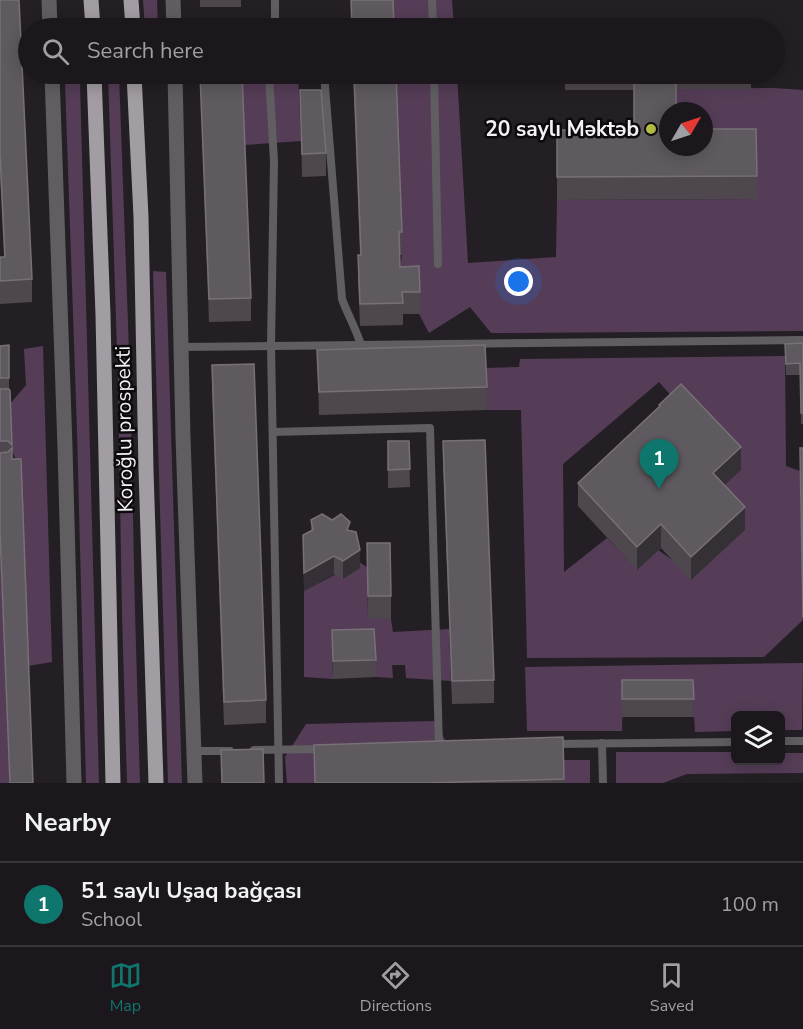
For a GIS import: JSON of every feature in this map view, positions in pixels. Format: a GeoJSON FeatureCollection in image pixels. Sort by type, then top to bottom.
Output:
{"type":"FeatureCollection","features":[{"type":"Feature","properties":{"kind":"main road"},"geometry":{"type":"LineString","coordinates":[[91,0],[92,18]]}},
{"type":"Feature","properties":{"kind":"main road"},"geometry":{"type":"LineString","coordinates":[[131,0],[132,18]]}},
{"type":"Feature","properties":{"kind":"main road","name":"Koroğlu prospekti"},"geometry":{"type":"LineString","coordinates":[[94,84],[103,315],[113,783]]}},
{"type":"Feature","properties":{"kind":"main road","name":"Koroğlu prospekti"},"geometry":{"type":"LineString","coordinates":[[134,84],[141,217],[146,482],[156,783]]}},
{"type":"Feature","properties":{"kind":"street"},"geometry":{"type":"LineString","coordinates":[[49,0],[50,18]]}},
{"type":"Feature","properties":{"kind":"street"},"geometry":{"type":"LineString","coordinates":[[173,0],[174,18]]}},
{"type":"Feature","properties":{"kind":"street"},"geometry":{"type":"LineString","coordinates":[[52,84],[74,783]]}},
{"type":"Feature","properties":{"kind":"street"},"geometry":{"type":"LineString","coordinates":[[176,84],[183,437],[195,783]]}},
{"type":"Feature","properties":{"kind":"lane"},"geometry":{"type":"LineString","coordinates":[[275,0],[275,18]]}},
{"type":"Feature","properties":{"kind":"lane"},"geometry":{"type":"LineString","coordinates":[[432,0],[433,18]]}},
{"type":"Feature","properties":{"kind":"lane"},"geometry":{"type":"LineString","coordinates":[[270,84],[274,162],[271,346],[279,783]]}},
{"type":"Feature","properties":{"kind":"lane"},"geometry":{"type":"LineString","coordinates":[[325,84],[342,299],[361,345]]}},
{"type":"Feature","properties":{"kind":"lane"},"geometry":{"type":"LineString","coordinates":[[434,84],[438,264]]}},
{"type":"Feature","properties":{"kind":"lane"},"geometry":{"type":"LineString","coordinates":[[182,347],[803,340]]}},
{"type":"Feature","properties":{"kind":"lane"},"geometry":{"type":"LineString","coordinates":[[273,432],[430,428],[439,746]]}},
{"type":"Feature","properties":{"kind":"lane"},"geometry":{"type":"LineString","coordinates":[[785,741],[803,741]]}},
{"type":"Feature","properties":{"kind":"lane"},"geometry":{"type":"LineString","coordinates":[[544,744],[731,742]]}},
{"type":"Feature","properties":{"kind":"lane"},"geometry":{"type":"LineString","coordinates":[[602,743],[603,783]]}},
{"type":"Feature","properties":{"kind":"lane"},"geometry":{"type":"LineString","coordinates":[[427,747],[450,746]]}},
{"type":"Feature","properties":{"kind":"lane"},"geometry":{"type":"LineString","coordinates":[[247,750],[335,748]]}},
{"type":"Feature","properties":{"kind":"lane"},"geometry":{"type":"LineString","coordinates":[[194,751],[236,750]]}},
{"type":"Feature","properties":{"kind":"shaded area"},"geometry":{"type":"Polygon","coordinates":[[[143,0],[157,0],[158,18],[144,18],[143,0]]]}},
{"type":"Feature","properties":{"kind":"shaded area"},"geometry":{"type":"Polygon","coordinates":[[[392,0],[452,0],[453,18],[393,18],[392,0]]]}},
{"type":"Feature","properties":{"kind":"shaded area"},"geometry":{"type":"Polygon","coordinates":[[[65,84],[80,84],[99,783],[86,783],[65,84]]]}},
{"type":"Feature","properties":{"kind":"shaded area"},"geometry":{"type":"Polygon","coordinates":[[[108,84],[119,84],[130,379],[140,783],[127,783],[108,84]]]}},
{"type":"Feature","properties":{"kind":"shaded area"},"geometry":{"type":"Polygon","coordinates":[[[206,84],[298,84],[301,141],[244,145],[206,84]]]}},
{"type":"Feature","properties":{"kind":"shaded area"},"geometry":{"type":"Polygon","coordinates":[[[395,84],[458,84],[468,263],[556,257],[557,200],[756,199],[713,156],[713,102],[676,102],[676,89],[803,90],[803,331],[491,333],[470,307],[429,333],[399,276],[402,255],[395,84]]]}},
{"type":"Feature","properties":{"kind":"shaded area"},"geometry":{"type":"Polygon","coordinates":[[[153,271],[166,272],[182,783],[168,783],[153,271]]]}},
{"type":"Feature","properties":{"kind":"shaded area"},"geometry":{"type":"Polygon","coordinates":[[[43,346],[52,662],[28,666],[21,471],[11,448],[10,404],[26,385],[24,349],[43,346]]]}},
{"type":"Feature","properties":{"kind":"shaded area"},"geometry":{"type":"Polygon","coordinates":[[[785,356],[786,466],[800,471],[803,620],[764,657],[527,658],[521,410],[487,410],[485,368],[519,367],[520,359],[785,356]],[[659,382],[563,464],[564,572],[607,538],[637,569],[658,550],[671,559],[681,407],[659,382]]]}},
{"type":"Feature","properties":{"kind":"shaded area"},"geometry":{"type":"Polygon","coordinates":[[[0,540],[10,783],[0,783],[0,540]]]}},
{"type":"Feature","properties":{"kind":"shaded area"},"geometry":{"type":"Polygon","coordinates":[[[359,562],[367,567],[368,619],[391,619],[393,632],[449,629],[451,681],[406,678],[405,665],[392,665],[393,678],[376,677],[374,647],[332,648],[333,679],[304,677],[304,591],[359,562]]]}},
{"type":"Feature","properties":{"kind":"shaded area"},"geometry":{"type":"Polygon","coordinates":[[[803,663],[802,730],[785,730],[785,711],[731,711],[731,731],[695,732],[693,698],[623,698],[622,731],[527,731],[525,667],[803,663]]]}},
{"type":"Feature","properties":{"kind":"shaded area"},"geometry":{"type":"Polygon","coordinates":[[[434,721],[459,763],[314,768],[314,783],[287,783],[285,757],[306,724],[434,721]]]}},
{"type":"Feature","properties":{"kind":"shaded area"},"geometry":{"type":"Polygon","coordinates":[[[616,752],[731,752],[731,765],[785,765],[785,753],[803,753],[803,773],[687,774],[663,783],[616,783],[616,752]]]}},
{"type":"Feature","properties":{"kind":"shaded area"},"geometry":{"type":"Polygon","coordinates":[[[563,760],[590,760],[590,783],[564,783],[563,760]]]}},
{"type":"Feature","properties":{"kind":"building"},"geometry":{"type":"Polygon","coordinates":[[[0,0],[19,0],[18,84],[23,84],[32,279],[0,281],[0,257],[5,257],[0,153],[0,0]]]}},
{"type":"Feature","properties":{"kind":"building"},"geometry":{"type":"Polygon","coordinates":[[[351,0],[393,0],[394,18],[352,18],[351,0]]]}},
{"type":"Feature","properties":{"kind":"building"},"geometry":{"type":"Polygon","coordinates":[[[200,84],[242,84],[251,298],[209,299],[200,84]]]}},
{"type":"Feature","properties":{"kind":"building"},"geometry":{"type":"Polygon","coordinates":[[[354,84],[396,84],[402,232],[399,232],[400,267],[419,266],[420,292],[402,292],[403,303],[360,304],[358,255],[361,255],[354,84]]]}},
{"type":"Feature","properties":{"kind":"building"},"geometry":{"type":"Polygon","coordinates":[[[634,84],[676,84],[676,102],[659,102],[659,156],[713,156],[713,129],[756,129],[757,176],[557,177],[557,130],[634,130],[634,84]]]}},
{"type":"Feature","properties":{"kind":"building"},"geometry":{"type":"Polygon","coordinates":[[[300,90],[321,90],[326,153],[302,154],[300,90]]]}},
{"type":"Feature","properties":{"kind":"building"},"geometry":{"type":"Polygon","coordinates":[[[803,343],[803,413],[801,413],[800,363],[786,364],[785,344],[803,343]]]}},
{"type":"Feature","properties":{"kind":"building"},"geometry":{"type":"Polygon","coordinates":[[[9,345],[9,378],[0,378],[0,346],[9,345]]]}},
{"type":"Feature","properties":{"kind":"building"},"geometry":{"type":"Polygon","coordinates":[[[485,345],[487,387],[319,392],[317,350],[485,345]]]}},
{"type":"Feature","properties":{"kind":"building"},"geometry":{"type":"Polygon","coordinates":[[[254,364],[266,700],[224,702],[212,365],[254,364]]]}},
{"type":"Feature","properties":{"kind":"building"},"geometry":{"type":"Polygon","coordinates":[[[681,384],[741,447],[713,473],[745,507],[691,557],[661,524],[637,547],[578,483],[681,384]]]}},
{"type":"Feature","properties":{"kind":"building"},"geometry":{"type":"Polygon","coordinates":[[[0,389],[10,391],[12,445],[8,441],[0,441],[0,389]]]}},
{"type":"Feature","properties":{"kind":"building"},"geometry":{"type":"Polygon","coordinates":[[[485,440],[494,680],[452,681],[443,441],[485,440]]]}},
{"type":"Feature","properties":{"kind":"building"},"geometry":{"type":"Polygon","coordinates":[[[388,441],[409,441],[410,469],[388,470],[388,441]]]}},
{"type":"Feature","properties":{"kind":"building"},"geometry":{"type":"Polygon","coordinates":[[[12,448],[12,459],[21,459],[33,783],[10,783],[0,532],[0,453],[8,452],[12,448]]]}},
{"type":"Feature","properties":{"kind":"building"},"geometry":{"type":"Polygon","coordinates":[[[800,448],[803,448],[803,617],[800,448]]]}},
{"type":"Feature","properties":{"kind":"building"},"geometry":{"type":"Polygon","coordinates":[[[322,514],[332,520],[341,514],[350,522],[347,530],[356,532],[360,550],[343,561],[334,556],[304,573],[303,535],[313,530],[311,520],[322,514]]]}},
{"type":"Feature","properties":{"kind":"building"},"geometry":{"type":"Polygon","coordinates":[[[367,543],[390,543],[391,596],[368,596],[367,543]]]}},
{"type":"Feature","properties":{"kind":"building"},"geometry":{"type":"Polygon","coordinates":[[[374,629],[376,660],[333,661],[332,630],[374,629]]]}},
{"type":"Feature","properties":{"kind":"building"},"geometry":{"type":"Polygon","coordinates":[[[622,680],[693,680],[694,699],[622,699],[622,680]]]}},
{"type":"Feature","properties":{"kind":"building"},"geometry":{"type":"Polygon","coordinates":[[[563,737],[564,779],[315,783],[314,745],[563,737]]]}},
{"type":"Feature","properties":{"kind":"building"},"geometry":{"type":"Polygon","coordinates":[[[263,749],[264,783],[222,783],[221,750],[263,749]]]}},
{"type":"Feature","properties":{"kind":"place","name":"20 saylı Məktəb"},"geometry":{"type":"Point","coordinates":[651,129]}},
{"type":"Feature","properties":{"kind":"place","name":"51 saylı Uşaq bağçası"},"geometry":{"type":"Point","coordinates":[659,489]}}]}
